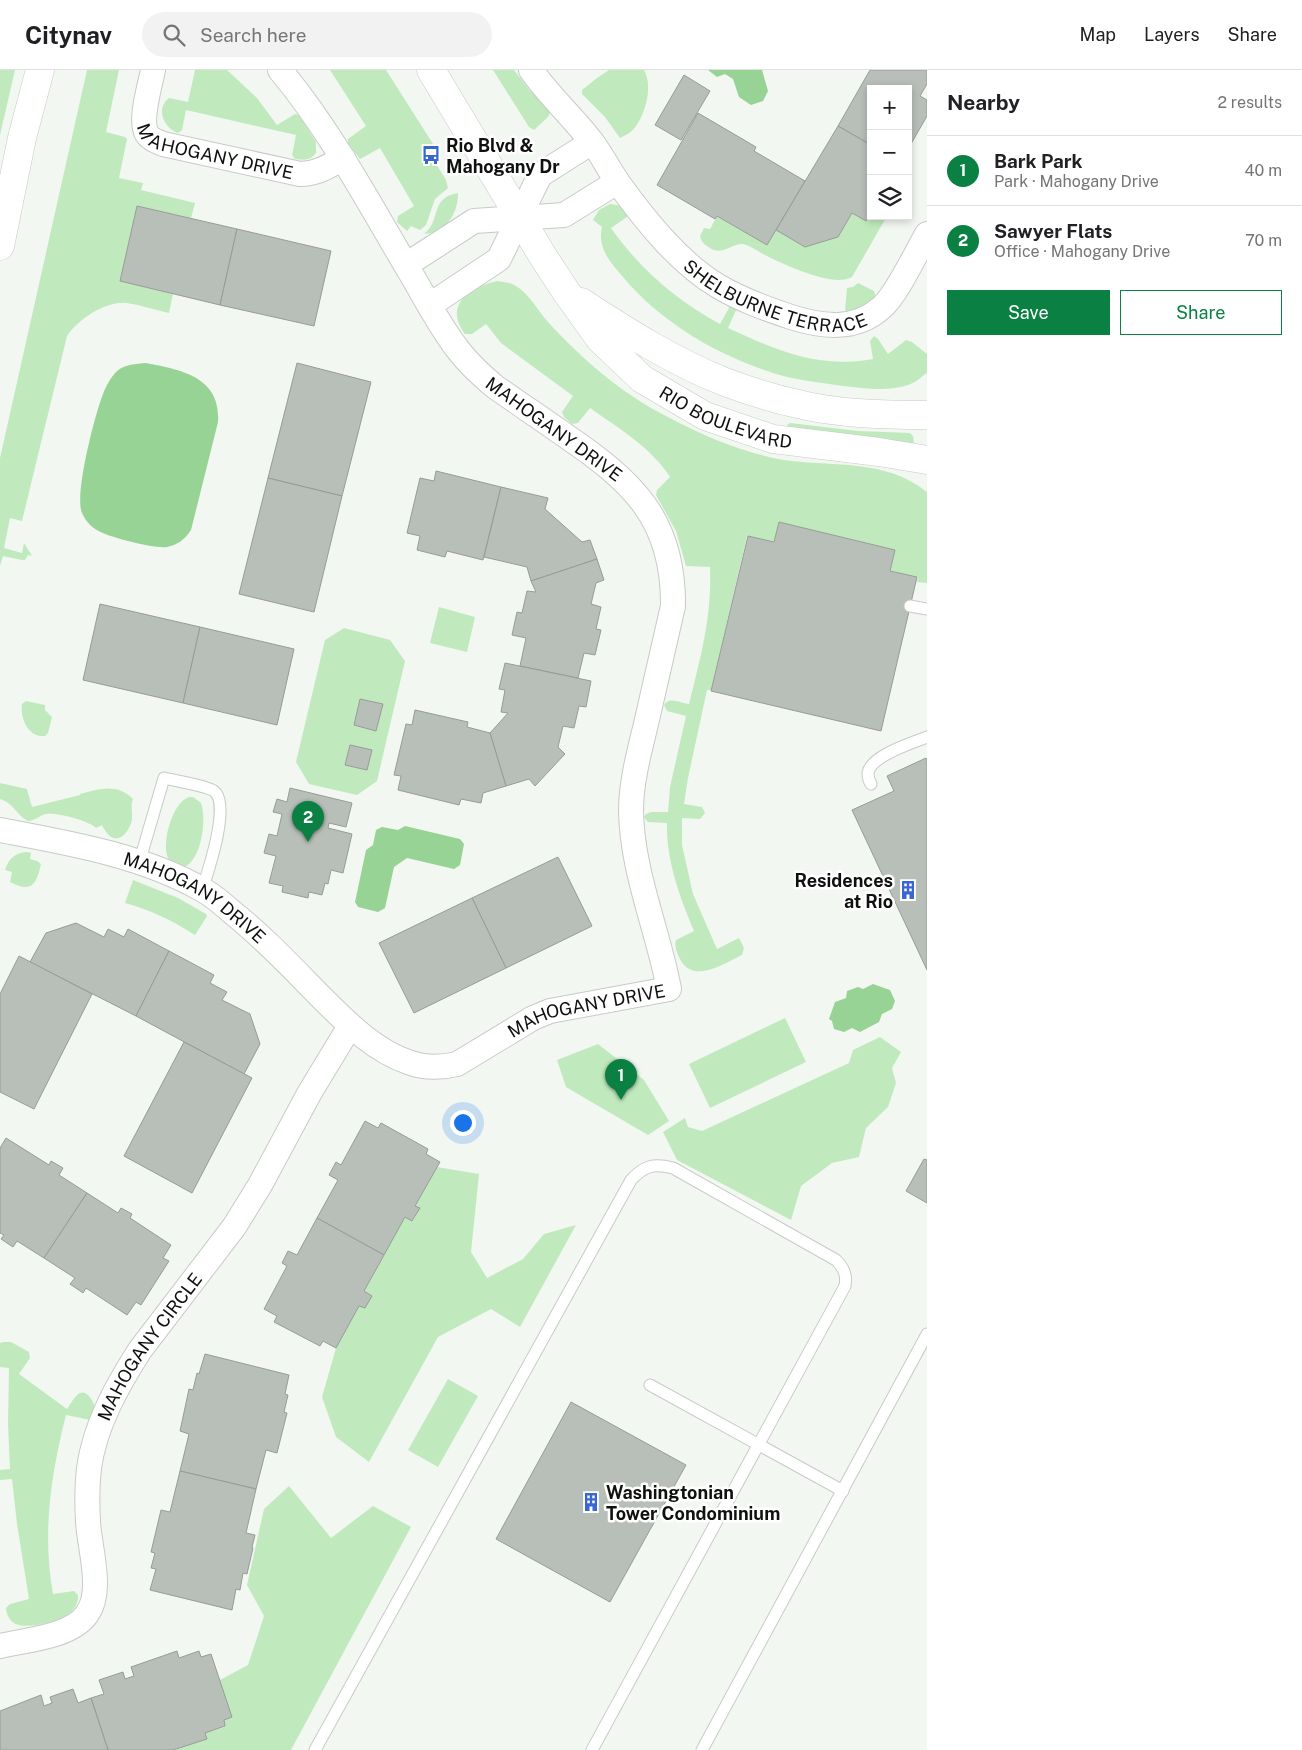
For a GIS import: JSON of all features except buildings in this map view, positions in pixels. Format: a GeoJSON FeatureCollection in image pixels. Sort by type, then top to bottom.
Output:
{"type":"FeatureCollection","features":[{"type":"Feature","properties":{"kind":"street"},"geometry":{"type":"LineString","coordinates":[[0,246],[22,138],[40,70]]}},
{"type":"Feature","properties":{"kind":"street","name":"MAHOGANY DRIVE"},"geometry":{"type":"LineString","coordinates":[[153,70],[144,126],[147,135],[155,141],[300,174],[311,174],[321,171],[343,158]]}},
{"type":"Feature","properties":{"kind":"street","name":"MAHOGANY DRIVE"},"geometry":{"type":"LineString","coordinates":[[0,830],[77,845],[140,862],[202,890],[254,930],[350,1026],[383,1050],[409,1063],[432,1067],[457,1064],[533,1018],[550,1011],[669,989],[662,951],[643,890],[631,810],[635,774],[673,606],[674,584],[671,562],[656,522],[630,486],[591,453],[494,386],[476,371],[458,350],[343,158],[300,94],[280,70]]}},
{"type":"Feature","properties":{"kind":"street","name":"RIO BOULEVARD"},"geometry":{"type":"LineString","coordinates":[[431,70],[567,293],[600,339],[642,380],[704,416],[773,438],[927,460]]}},
{"type":"Feature","properties":{"kind":"street","name":"SHELBURNE TERRACE"},"geometry":{"type":"LineString","coordinates":[[531,70],[592,142],[617,182],[663,238],[691,266],[718,286],[747,301],[802,321],[829,326],[864,319],[881,309],[890,299],[927,234]]}},
{"type":"Feature","properties":{"kind":"street"},"geometry":{"type":"LineString","coordinates":[[430,305],[499,259],[540,175],[592,142]]}},
{"type":"Feature","properties":{"kind":"street"},"geometry":{"type":"LineString","coordinates":[[406,265],[474,221],[564,215],[617,182]]}},
{"type":"Feature","properties":{"kind":"street","name":"RIO BOULEVARD"},"geometry":{"type":"LineString","coordinates":[[567,293],[619,327],[673,357],[725,382],[798,404],[850,411],[927,415]]}},
{"type":"Feature","properties":{"kind":"street","name":"MAHOGANY CIRCLE"},"geometry":{"type":"LineString","coordinates":[[0,1646],[54,1634],[75,1626],[88,1613],[95,1593],[95,1571],[88,1522],[89,1468],[103,1416],[140,1350],[234,1227],[260,1185],[310,1092],[350,1026]]}},
{"type":"Feature","properties":{"kind":"lane"},"geometry":{"type":"LineString","coordinates":[[910,606],[927,610]]}},
{"type":"Feature","properties":{"kind":"lane"},"geometry":{"type":"LineString","coordinates":[[871,784],[868,774],[876,761],[927,737]]}},
{"type":"Feature","properties":{"kind":"lane"},"geometry":{"type":"LineString","coordinates":[[140,862],[164,778],[209,789],[217,795],[219,800],[219,821],[210,864],[202,890]]}},
{"type":"Feature","properties":{"kind":"lane"},"geometry":{"type":"LineString","coordinates":[[315,1750],[630,1180],[638,1172],[649,1166],[661,1165],[673,1168],[836,1260],[845,1272],[845,1286],[592,1750]]}},
{"type":"Feature","properties":{"kind":"lane"},"geometry":{"type":"LineString","coordinates":[[702,1750],[927,1334]]}},
{"type":"Feature","properties":{"kind":"lane"},"geometry":{"type":"LineString","coordinates":[[650,1385],[842,1491]]}},
{"type":"Feature","properties":{"kind":"shaded area"},"geometry":{"type":"Polygon","coordinates":[[[0,70],[15,70],[0,135],[0,70]]]}},
{"type":"Feature","properties":{"kind":"shaded area"},"geometry":{"type":"Polygon","coordinates":[[[87,70],[119,70],[106,132],[127,139],[119,178],[143,183],[141,190],[195,203],[191,218],[137,206],[120,281],[173,294],[169,313],[127,303],[110,305],[93,312],[78,323],[67,336],[22,521],[10,518],[4,548],[22,553],[24,543],[32,556],[28,555],[25,560],[22,560],[3,556],[0,566],[0,458],[87,70]]]}},
{"type":"Feature","properties":{"kind":"shaded area"},"geometry":{"type":"Polygon","coordinates":[[[195,70],[227,70],[257,98],[277,125],[295,114],[299,115],[316,142],[316,153],[314,156],[304,160],[295,159],[292,155],[296,135],[186,110],[182,130],[178,133],[173,131],[165,123],[162,113],[163,107],[169,98],[188,102],[195,70]]]}},
{"type":"Feature","properties":{"kind":"shaded area"},"geometry":{"type":"Polygon","coordinates":[[[330,70],[386,70],[435,147],[424,154],[428,159],[431,156],[446,180],[448,188],[435,199],[426,225],[420,230],[411,226],[407,231],[397,222],[398,216],[414,206],[380,148],[360,159],[348,143],[348,139],[366,126],[330,70]]]}},
{"type":"Feature","properties":{"kind":"shaded area"},"geometry":{"type":"Polygon","coordinates":[[[493,70],[514,70],[530,91],[551,110],[548,117],[534,130],[529,127],[493,70]]]}},
{"type":"Feature","properties":{"kind":"shaded area"},"geometry":{"type":"Polygon","coordinates":[[[609,70],[644,70],[647,76],[648,91],[643,114],[633,130],[620,138],[605,117],[582,94],[582,90],[609,70]]]}},
{"type":"Feature","properties":{"kind":"shaded area"},"geometry":{"type":"Polygon","coordinates":[[[708,70],[762,70],[768,91],[763,101],[751,105],[739,97],[733,79],[725,74],[717,77],[708,70]]]}},
{"type":"Feature","properties":{"kind":"shaded area"},"geometry":{"type":"Polygon","coordinates":[[[458,193],[456,208],[449,221],[439,230],[424,234],[433,222],[439,204],[449,196],[458,193]]]}},
{"type":"Feature","properties":{"kind":"shaded area"},"geometry":{"type":"Polygon","coordinates":[[[610,204],[623,206],[627,211],[627,217],[611,228],[634,257],[674,294],[720,324],[730,306],[737,308],[728,328],[781,351],[816,360],[834,362],[873,359],[870,341],[874,336],[888,354],[906,340],[912,342],[927,354],[927,373],[911,384],[900,387],[875,389],[843,386],[787,377],[764,370],[719,351],[697,339],[657,311],[639,295],[614,266],[601,242],[602,227],[593,220],[599,210],[610,204]]]}},
{"type":"Feature","properties":{"kind":"shaded area"},"geometry":{"type":"Polygon","coordinates":[[[852,213],[865,221],[867,218],[867,220],[885,220],[852,277],[844,280],[822,278],[810,274],[785,265],[743,244],[717,251],[703,243],[700,236],[704,228],[710,229],[717,216],[767,245],[776,230],[805,247],[838,237],[852,213]]]}},
{"type":"Feature","properties":{"kind":"shaded area"},"geometry":{"type":"Polygon","coordinates":[[[497,281],[517,286],[561,336],[588,362],[618,386],[649,407],[680,423],[720,442],[763,456],[797,462],[856,466],[893,473],[927,492],[927,583],[917,582],[918,577],[890,571],[895,550],[779,522],[774,542],[747,536],[711,690],[707,690],[684,804],[702,807],[705,813],[700,819],[682,818],[682,845],[693,894],[717,949],[739,938],[744,948],[742,955],[709,970],[693,970],[686,967],[680,959],[676,948],[676,940],[694,931],[671,865],[667,823],[648,822],[644,817],[651,812],[668,812],[670,787],[686,716],[667,711],[664,705],[672,700],[689,704],[707,619],[710,567],[686,566],[676,531],[656,495],[657,490],[670,477],[644,447],[590,408],[578,423],[572,424],[564,417],[562,412],[573,396],[501,343],[486,324],[472,334],[465,334],[459,324],[458,306],[469,293],[497,281]]]}},
{"type":"Feature","properties":{"kind":"shaded area"},"geometry":{"type":"Polygon","coordinates":[[[858,283],[874,291],[876,297],[873,303],[848,312],[845,310],[847,288],[853,287],[858,283]]]}},
{"type":"Feature","properties":{"kind":"shaded area"},"geometry":{"type":"Polygon","coordinates":[[[146,363],[173,369],[197,378],[206,385],[213,395],[217,407],[218,422],[191,530],[181,541],[167,547],[142,544],[102,533],[86,521],[80,504],[86,454],[99,404],[106,388],[120,369],[146,363]]]}},
{"type":"Feature","properties":{"kind":"shaded area"},"geometry":{"type":"Polygon","coordinates":[[[790,423],[858,431],[910,433],[913,436],[914,444],[787,429],[787,425],[790,423]]]}},
{"type":"Feature","properties":{"kind":"shaded area"},"geometry":{"type":"Polygon","coordinates":[[[439,607],[475,617],[467,652],[430,643],[439,607]]]}},
{"type":"Feature","properties":{"kind":"shaded area"},"geometry":{"type":"Polygon","coordinates":[[[344,628],[390,640],[405,661],[377,781],[357,795],[309,784],[296,762],[325,640],[344,628]]]}},
{"type":"Feature","properties":{"kind":"shaded area"},"geometry":{"type":"Polygon","coordinates":[[[26,701],[45,705],[45,710],[52,717],[48,733],[45,736],[34,734],[26,726],[22,715],[22,704],[26,701]]]}},
{"type":"Feature","properties":{"kind":"shaded area"},"geometry":{"type":"Polygon","coordinates":[[[0,783],[27,789],[32,807],[94,790],[114,789],[121,791],[133,799],[131,822],[126,833],[120,837],[113,838],[109,836],[102,825],[96,828],[93,825],[65,816],[46,814],[28,821],[9,804],[0,799],[0,783]]]}},
{"type":"Feature","properties":{"kind":"shaded area"},"geometry":{"type":"Polygon","coordinates":[[[189,797],[193,797],[201,803],[203,829],[194,858],[182,868],[170,862],[166,845],[169,825],[173,815],[177,807],[189,797]]]}},
{"type":"Feature","properties":{"kind":"shaded area"},"geometry":{"type":"Polygon","coordinates":[[[405,826],[460,839],[464,844],[460,865],[454,869],[407,858],[394,867],[385,908],[378,912],[358,907],[355,902],[366,850],[373,845],[376,830],[382,827],[398,830],[405,826]]]}},
{"type":"Feature","properties":{"kind":"shaded area"},"geometry":{"type":"Polygon","coordinates":[[[27,852],[31,853],[30,859],[41,864],[35,882],[28,887],[23,887],[10,882],[12,872],[5,870],[8,862],[13,857],[27,852]]]}},
{"type":"Feature","properties":{"kind":"shaded area"},"geometry":{"type":"Polygon","coordinates":[[[133,880],[178,898],[206,914],[207,916],[195,935],[162,916],[125,903],[133,880]]]}},
{"type":"Feature","properties":{"kind":"shaded area"},"geometry":{"type":"Polygon","coordinates":[[[873,984],[890,990],[895,1001],[892,1009],[882,1014],[879,1022],[860,1032],[852,1028],[844,1032],[834,1029],[832,1021],[829,1019],[835,1002],[846,998],[847,991],[858,987],[863,989],[873,984]]]}},
{"type":"Feature","properties":{"kind":"shaded area"},"geometry":{"type":"Polygon","coordinates":[[[785,1018],[806,1062],[710,1108],[689,1064],[785,1018]]]}},
{"type":"Feature","properties":{"kind":"shaded area"},"geometry":{"type":"Polygon","coordinates":[[[880,1037],[901,1052],[892,1068],[896,1083],[888,1107],[866,1128],[859,1157],[832,1163],[801,1186],[791,1220],[677,1160],[663,1132],[685,1118],[688,1127],[702,1131],[849,1063],[853,1050],[880,1037]]]}},
{"type":"Feature","properties":{"kind":"shaded area"},"geometry":{"type":"Polygon","coordinates":[[[598,1044],[644,1080],[669,1121],[648,1135],[566,1087],[557,1060],[598,1044]]]}},
{"type":"Feature","properties":{"kind":"shaded area"},"geometry":{"type":"Polygon","coordinates":[[[437,1167],[479,1174],[471,1252],[487,1278],[523,1259],[544,1234],[576,1225],[520,1327],[491,1309],[438,1337],[369,1462],[336,1437],[322,1397],[336,1348],[359,1306],[365,1308],[371,1296],[364,1291],[405,1217],[413,1221],[420,1208],[415,1206],[437,1167]]]}},
{"type":"Feature","properties":{"kind":"shaded area"},"geometry":{"type":"Polygon","coordinates":[[[11,1342],[29,1352],[30,1358],[19,1374],[67,1409],[76,1396],[83,1392],[89,1396],[95,1406],[95,1414],[90,1420],[66,1415],[52,1481],[48,1549],[53,1594],[74,1591],[78,1595],[77,1602],[71,1611],[61,1618],[30,1626],[19,1625],[10,1620],[6,1608],[10,1604],[29,1599],[12,1479],[0,1480],[0,1470],[10,1469],[8,1424],[9,1368],[0,1367],[0,1343],[11,1342]]]}},
{"type":"Feature","properties":{"kind":"shaded area"},"geometry":{"type":"Polygon","coordinates":[[[448,1379],[478,1396],[438,1467],[408,1450],[448,1379]]]}},
{"type":"Feature","properties":{"kind":"shaded area"},"geometry":{"type":"Polygon","coordinates":[[[289,1486],[331,1538],[373,1506],[411,1527],[291,1750],[173,1750],[207,1739],[205,1733],[225,1727],[224,1720],[232,1717],[220,1680],[248,1665],[264,1616],[247,1585],[264,1509],[289,1486]]]}},
{"type":"Feature","properties":{"kind":"place","name":"Rio Blvd & Mahogany Dr"},"geometry":{"type":"Point","coordinates":[431,155]}},
{"type":"Feature","properties":{"kind":"place","name":"Sawyer Flats"},"geometry":{"type":"Point","coordinates":[308,842]}},
{"type":"Feature","properties":{"kind":"place","name":"Residences at Rio"},"geometry":{"type":"Point","coordinates":[908,890]}},
{"type":"Feature","properties":{"kind":"place","name":"Bark Park"},"geometry":{"type":"Point","coordinates":[621,1100]}},
{"type":"Feature","properties":{"kind":"place","name":"Washingtonian Tower Condominium"},"geometry":{"type":"Point","coordinates":[591,1502]}}]}
